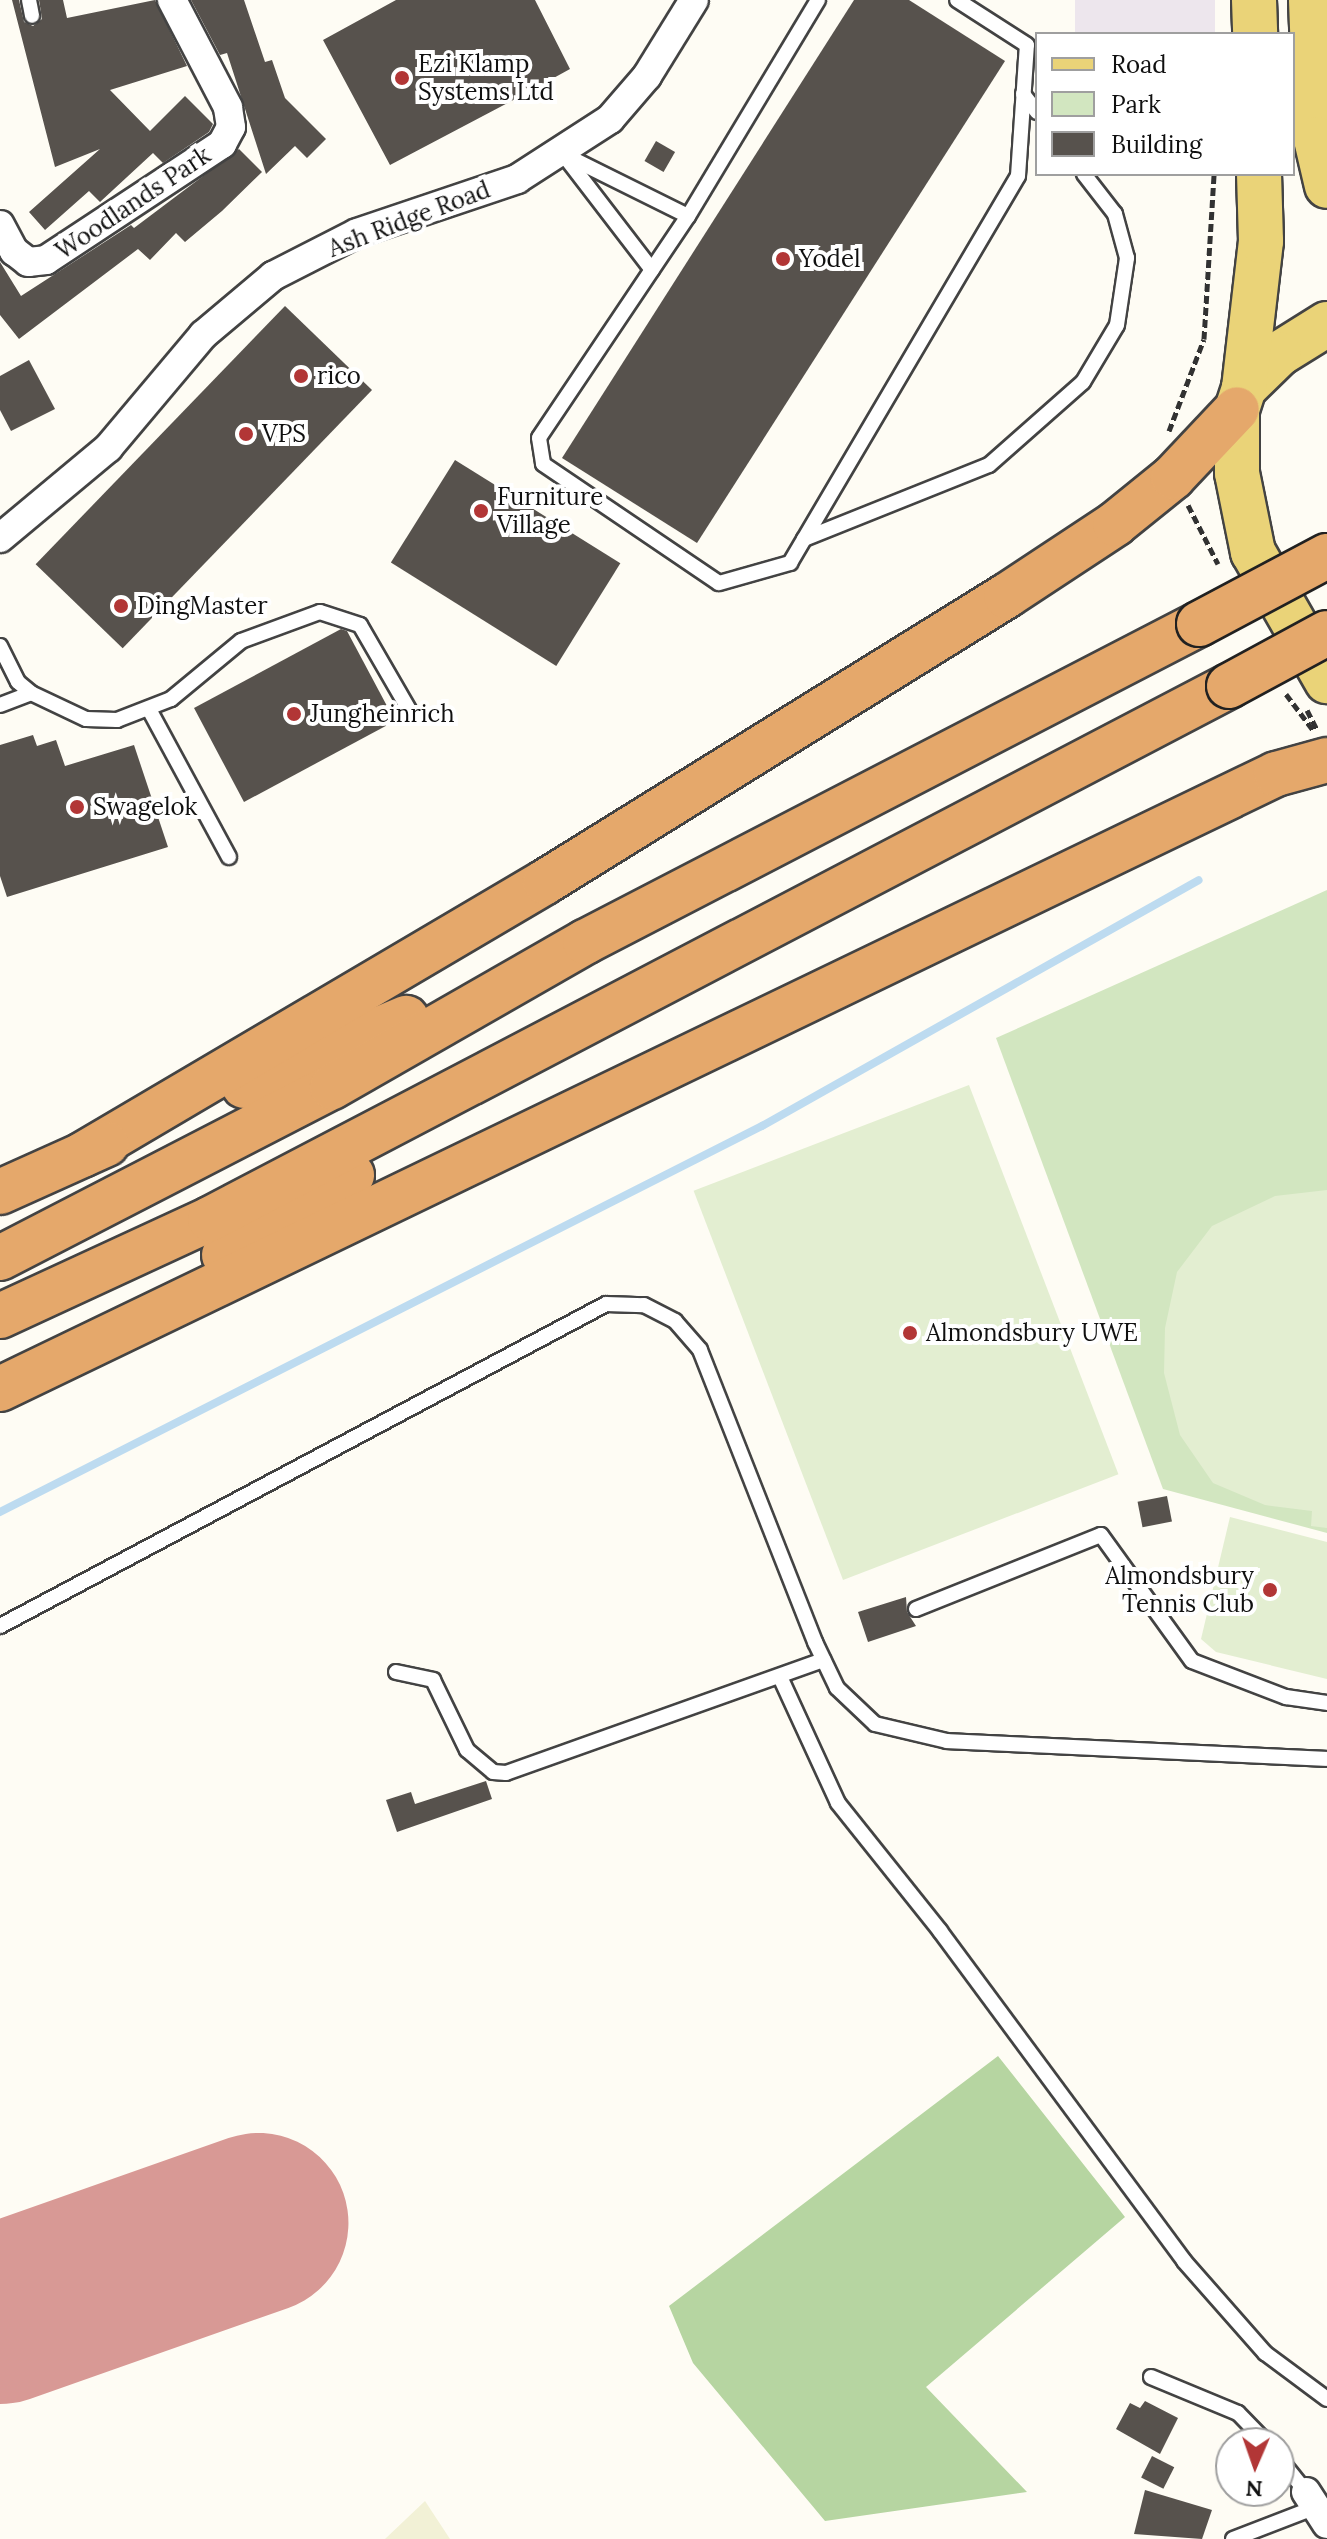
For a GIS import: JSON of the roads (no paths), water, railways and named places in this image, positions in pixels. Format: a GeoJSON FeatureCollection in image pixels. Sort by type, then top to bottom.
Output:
{"type":"FeatureCollection","features":[{"type":"Feature","properties":{"kind":"highway"},"geometry":{"type":"LineString","coordinates":[[82,1155],[545,882],[1006,596],[1115,524],[1173,477],[1240,399]]}},
{"type":"Feature","properties":{"kind":"highway"},"geometry":{"type":"LineString","coordinates":[[0,1258],[332,1087],[585,942],[1327,556]]}},
{"type":"Feature","properties":{"kind":"highway"},"geometry":{"type":"LineString","coordinates":[[0,1316],[210,1219],[623,1007],[1327,633]]}},
{"type":"Feature","properties":{"kind":"highway"},"geometry":{"type":"LineString","coordinates":[[16,1381],[1276,774],[1327,760]]}},
{"type":"Feature","properties":{"kind":"highway"},"geometry":{"type":"LineString","coordinates":[[0,1192],[585,942]]}},
{"type":"Feature","properties":{"kind":"highway"},"geometry":{"type":"LineString","coordinates":[[16,1381],[623,1007]]}},
{"type":"Feature","properties":{"kind":"main road"},"geometry":{"type":"LineString","coordinates":[[1254,0],[1255,32]]}},
{"type":"Feature","properties":{"kind":"main road"},"geometry":{"type":"LineString","coordinates":[[1311,0],[1316,139],[1327,186]]}},
{"type":"Feature","properties":{"kind":"main road"},"geometry":{"type":"LineString","coordinates":[[1259,176],[1261,241],[1240,399],[1237,473],[1253,552],[1327,681]]}},
{"type":"Feature","properties":{"kind":"main road"},"geometry":{"type":"LineString","coordinates":[[1240,399],[1279,354],[1327,324]]}},
{"type":"Feature","properties":{"kind":"street","name":"Woodlands Park"},"geometry":{"type":"LineString","coordinates":[[0,225],[14,251],[28,262],[46,260],[222,144],[231,127],[228,107],[172,0]]}},
{"type":"Feature","properties":{"kind":"street","name":"Ash Ridge Road"},"geometry":{"type":"LineString","coordinates":[[4,540],[108,448],[203,335],[273,276],[357,233],[517,179],[563,154],[610,119],[647,76],[694,0]]}},
{"type":"Feature","properties":{"kind":"lane"},"geometry":{"type":"LineString","coordinates":[[29,0],[32,16]]}},
{"type":"Feature","properties":{"kind":"lane"},"geometry":{"type":"LineString","coordinates":[[818,0],[688,216],[539,438],[543,464],[719,583],[790,563],[1018,176],[1027,45],[957,0]]}},
{"type":"Feature","properties":{"kind":"lane"},"geometry":{"type":"LineString","coordinates":[[1023,94],[1035,109]]}},
{"type":"Feature","properties":{"kind":"lane"},"geometry":{"type":"LineString","coordinates":[[563,154],[688,216]]}},
{"type":"Feature","properties":{"kind":"lane"},"geometry":{"type":"LineString","coordinates":[[563,154],[652,270]]}},
{"type":"Feature","properties":{"kind":"lane"},"geometry":{"type":"LineString","coordinates":[[804,539],[989,465],[1083,382],[1117,325],[1127,258],[1115,214],[1086,176]]}},
{"type":"Feature","properties":{"kind":"lane"},"geometry":{"type":"LineString","coordinates":[[0,646],[5,665],[31,693],[86,719],[117,720],[150,711],[241,641],[320,612],[360,625],[409,710]]}},
{"type":"Feature","properties":{"kind":"lane"},"geometry":{"type":"LineString","coordinates":[[0,705],[31,693]]}},
{"type":"Feature","properties":{"kind":"lane"},"geometry":{"type":"LineString","coordinates":[[150,711],[229,857]]}},
{"type":"Feature","properties":{"kind":"lane"},"geometry":{"type":"LineString","coordinates":[[0,1626],[606,1304],[644,1305],[675,1321],[700,1350],[837,1688],[875,1724],[947,1741],[1327,1759]]}},
{"type":"Feature","properties":{"kind":"lane"},"geometry":{"type":"LineString","coordinates":[[916,1609],[1101,1535],[1192,1661],[1286,1697],[1327,1703]]}},
{"type":"Feature","properties":{"kind":"lane"},"geometry":{"type":"LineString","coordinates":[[396,1672],[433,1680],[467,1750],[493,1772],[506,1773],[781,1679],[824,1660]]}},
{"type":"Feature","properties":{"kind":"lane"},"geometry":{"type":"LineString","coordinates":[[781,1679],[838,1803],[940,1931],[1184,2261],[1265,2353],[1327,2399]]}},
{"type":"Feature","properties":{"kind":"lane"},"geometry":{"type":"LineString","coordinates":[[1151,2377],[1238,2413],[1252,2427]]}},
{"type":"Feature","properties":{"kind":"lane"},"geometry":{"type":"LineString","coordinates":[[1233,2539],[1316,2508],[1295,2480]]}},
{"type":"Feature","properties":{"kind":"waterway"},"geometry":{"type":"LineString","coordinates":[[0,1512],[762,1126],[1199,880]]}},
{"type":"Feature","properties":{"kind":"place","name":"Ezi Klamp Systems Ltd"},"geometry":{"type":"Point","coordinates":[402,78]}},
{"type":"Feature","properties":{"kind":"place","name":"Yodel"},"geometry":{"type":"Point","coordinates":[783,259]}},
{"type":"Feature","properties":{"kind":"place","name":"rico"},"geometry":{"type":"Point","coordinates":[301,376]}},
{"type":"Feature","properties":{"kind":"place","name":"VPS"},"geometry":{"type":"Point","coordinates":[246,434]}},
{"type":"Feature","properties":{"kind":"place","name":"Furniture Village"},"geometry":{"type":"Point","coordinates":[481,511]}},
{"type":"Feature","properties":{"kind":"place","name":"DingMaster"},"geometry":{"type":"Point","coordinates":[121,606]}},
{"type":"Feature","properties":{"kind":"place","name":"Jungheinrich"},"geometry":{"type":"Point","coordinates":[294,714]}},
{"type":"Feature","properties":{"kind":"place","name":"Swagelok"},"geometry":{"type":"Point","coordinates":[77,807]}},
{"type":"Feature","properties":{"kind":"place","name":"Almondsbury UWE"},"geometry":{"type":"Point","coordinates":[910,1333]}},
{"type":"Feature","properties":{"kind":"place","name":"Almondsbury Tennis Club"},"geometry":{"type":"Point","coordinates":[1270,1590]}}]}
